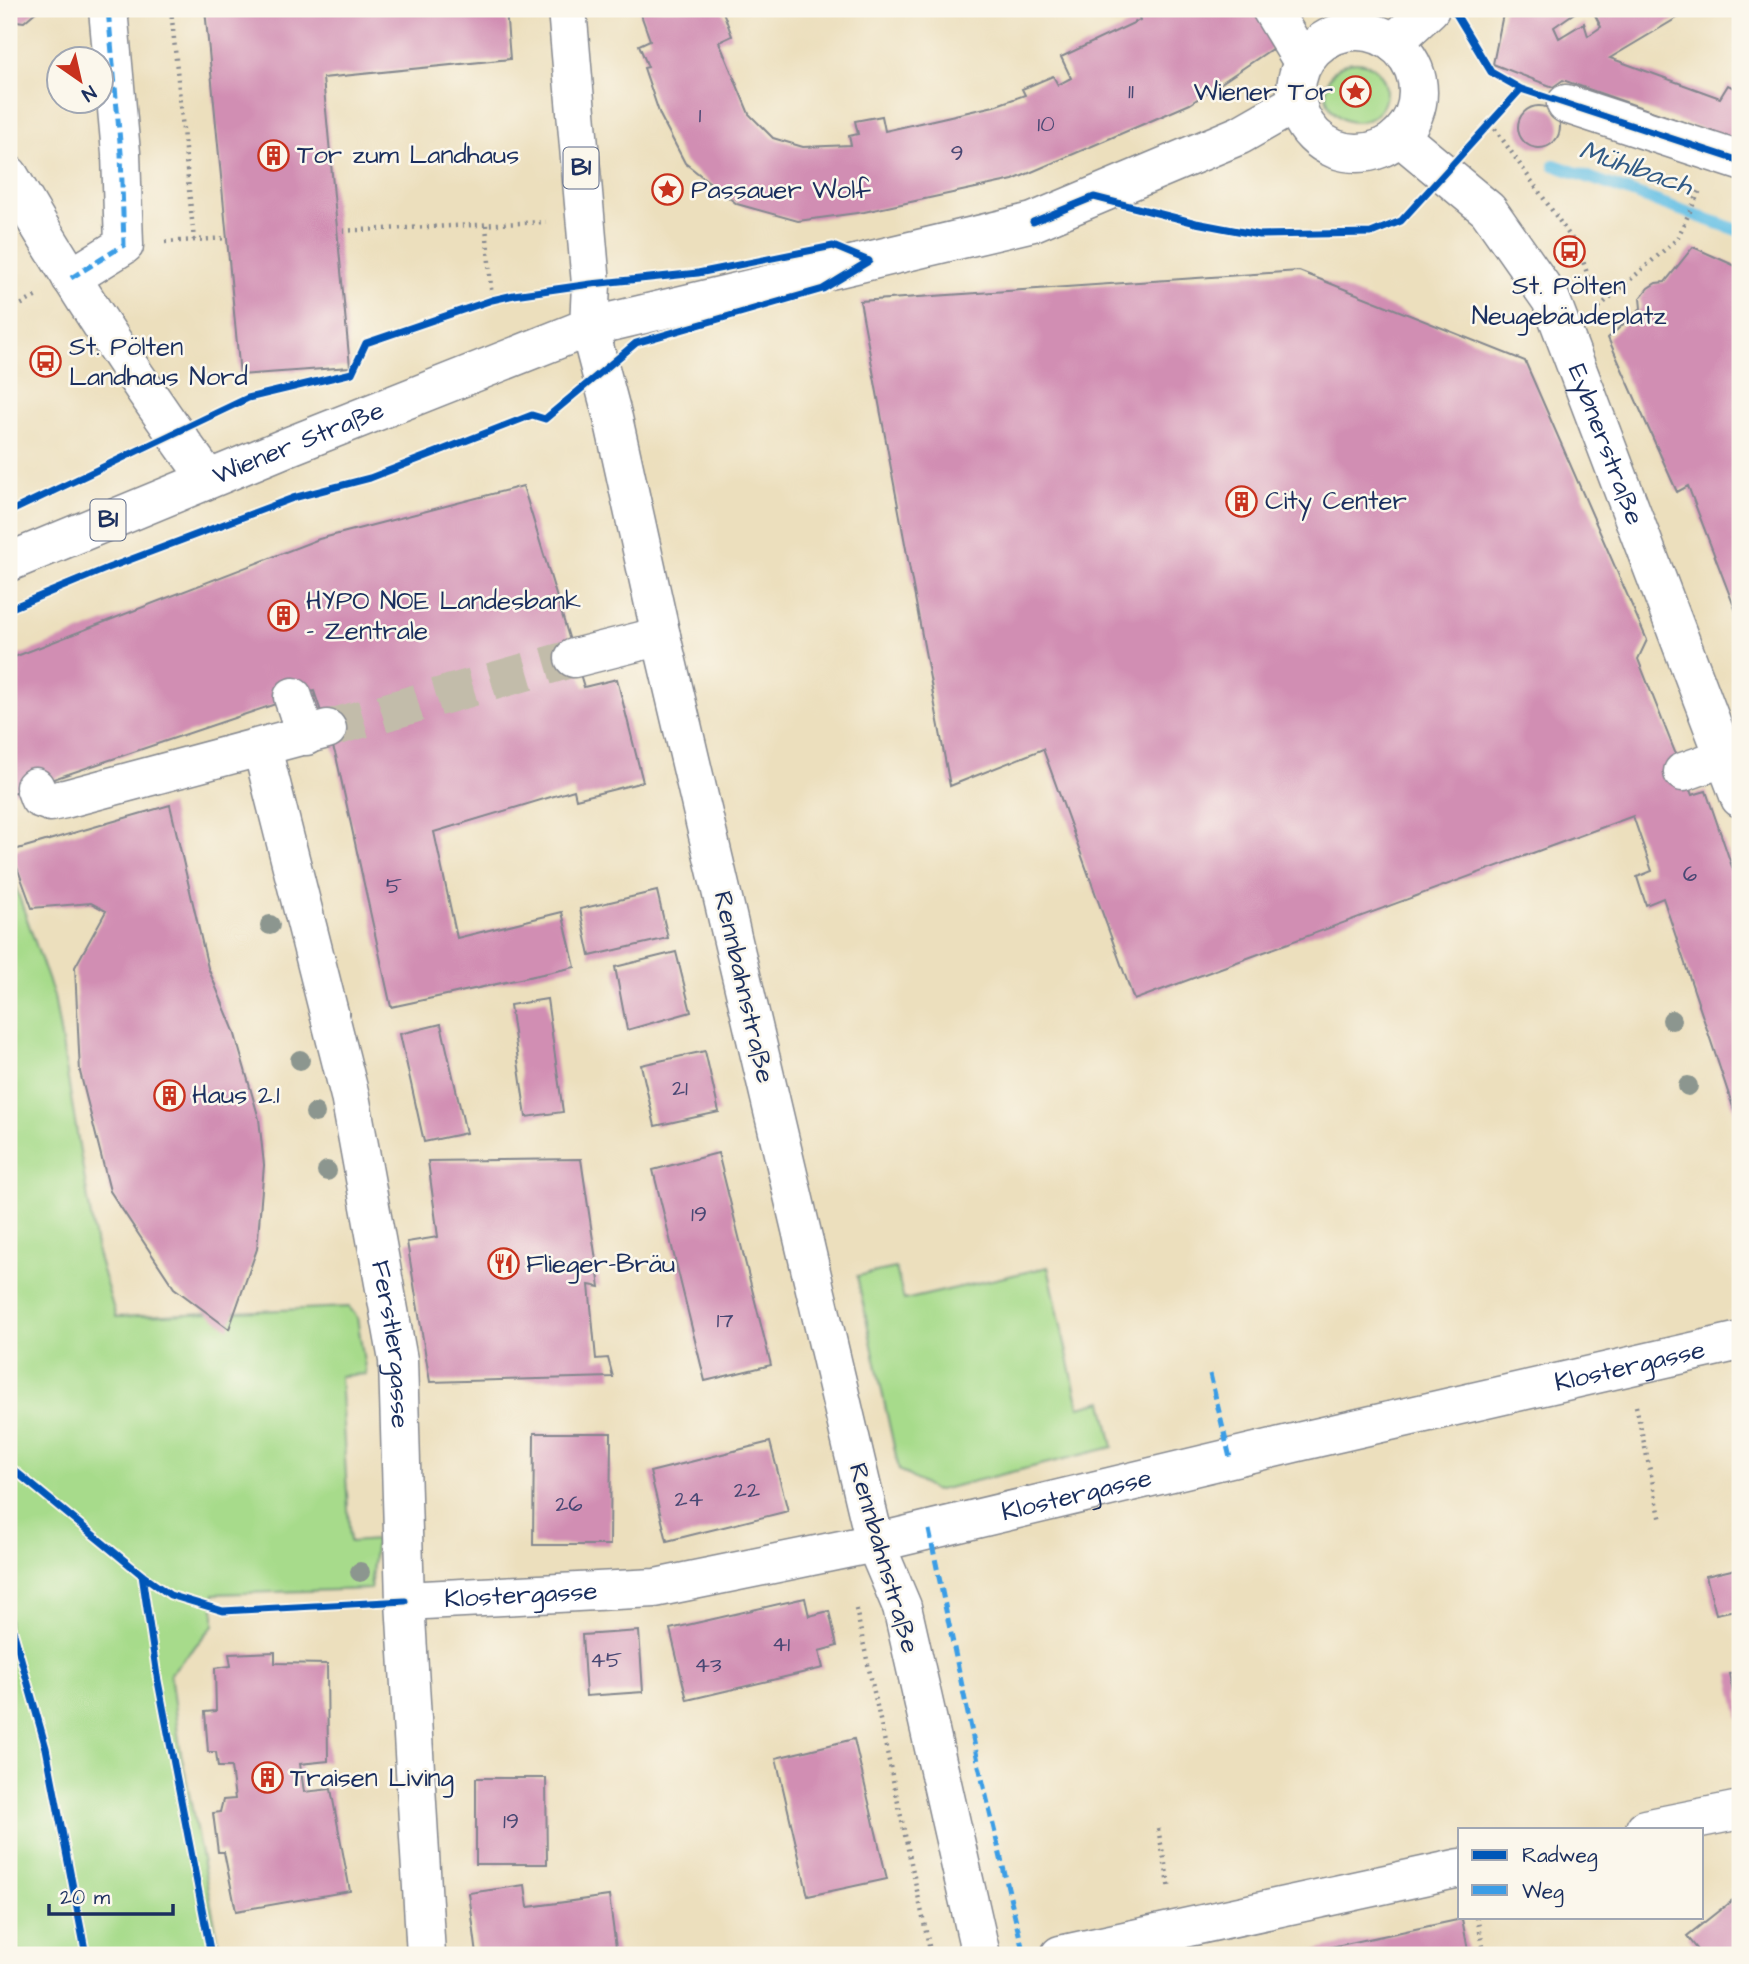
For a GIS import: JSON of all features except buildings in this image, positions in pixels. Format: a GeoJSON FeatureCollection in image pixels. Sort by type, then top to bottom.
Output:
{"type":"FeatureCollection","features":[{"type":"Feature","properties":{"kind":"street"},"geometry":{"type":"LineString","coordinates":[[71,278],[124,244],[121,153],[108,9]]}},
{"type":"Feature","properties":{"kind":"street","name":"Rennbahnstraße"},"geometry":{"type":"LineString","coordinates":[[567,9],[591,284],[589,327],[613,418],[859,1546],[902,1607],[981,1955]]}},
{"type":"Feature","properties":{"kind":"street"},"geometry":{"type":"LineString","coordinates":[[1271,9],[1303,62]]}},
{"type":"Feature","properties":{"kind":"street"},"geometry":{"type":"LineString","coordinates":[[1393,43],[1430,9]]}},
{"type":"Feature","properties":{"kind":"street"},"geometry":{"type":"LineString","coordinates":[[1333,21],[1377,34],[1393,43],[1408,58],[1416,77],[1418,99],[1412,118],[1399,136],[1377,150],[1350,153],[1325,145],[1306,128],[1296,103],[1296,82],[1303,62],[1319,44],[1333,21]]}},
{"type":"Feature","properties":{"kind":"street","name":"Wiener Straße"},"geometry":{"type":"LineString","coordinates":[[9,562],[208,479],[589,327],[1033,222],[1240,135],[1296,103]]}},
{"type":"Feature","properties":{"kind":"street"},"geometry":{"type":"LineString","coordinates":[[1566,104],[1740,161]]}},
{"type":"Feature","properties":{"kind":"street","name":"Eybnerstraße"},"geometry":{"type":"LineString","coordinates":[[1399,136],[1489,210],[1551,300],[1740,798]]}},
{"type":"Feature","properties":{"kind":"street"},"geometry":{"type":"LineString","coordinates":[[9,175],[71,278],[174,433],[208,479]]}},
{"type":"Feature","properties":{"kind":"street"},"geometry":{"type":"LineString","coordinates":[[574,658],[661,636]]}},
{"type":"Feature","properties":{"kind":"street"},"geometry":{"type":"LineString","coordinates":[[35,787],[39,798],[50,802],[58,801],[317,733],[293,697]]}},
{"type":"Feature","properties":{"kind":"street","name":"Ferstlergasse"},"geometry":{"type":"LineString","coordinates":[[262,748],[350,1096],[397,1360],[405,1601],[426,1955]]}},
{"type":"Feature","properties":{"kind":"street"},"geometry":{"type":"LineString","coordinates":[[1683,772],[1725,757]]}},
{"type":"Feature","properties":{"kind":"street","name":"Klostergasse"},"geometry":{"type":"LineString","coordinates":[[405,1601],[654,1588],[859,1546],[1740,1341]]}},
{"type":"Feature","properties":{"kind":"street"},"geometry":{"type":"LineString","coordinates":[[1651,1828],[1740,1810]]}},
{"type":"Feature","properties":{"kind":"street"},"geometry":{"type":"LineString","coordinates":[[1060,1955],[1458,1868]]}},
{"type":"Feature","properties":{"kind":"path"},"geometry":{"type":"LineString","coordinates":[[171,9],[194,240]]}},
{"type":"Feature","properties":{"kind":"path"},"geometry":{"type":"LineString","coordinates":[[1445,174],[1499,115]]}},
{"type":"Feature","properties":{"kind":"path"},"geometry":{"type":"LineString","coordinates":[[1491,123],[1578,249],[1591,284]]}},
{"type":"Feature","properties":{"kind":"path"},"geometry":{"type":"LineString","coordinates":[[1595,296],[1600,308],[1677,239],[1702,187]]}},
{"type":"Feature","properties":{"kind":"path"},"geometry":{"type":"LineString","coordinates":[[336,231],[586,220]]}},
{"type":"Feature","properties":{"kind":"path"},"geometry":{"type":"LineString","coordinates":[[486,225],[492,300]]}},
{"type":"Feature","properties":{"kind":"path"},"geometry":{"type":"LineString","coordinates":[[124,244],[227,239]]}},
{"type":"Feature","properties":{"kind":"path"},"geometry":{"type":"LineString","coordinates":[[480,304],[503,298]]}},
{"type":"Feature","properties":{"kind":"path"},"geometry":{"type":"LineString","coordinates":[[1627,1367],[1661,1521]]}},
{"type":"Feature","properties":{"kind":"path"},"geometry":{"type":"LineString","coordinates":[[859,1546],[931,1955]]}},
{"type":"Feature","properties":{"kind":"path"},"geometry":{"type":"LineString","coordinates":[[1477,1918],[1483,1946]]}},
{"type":"Feature","properties":{"kind":"green space"},"geometry":{"type":"Polygon","coordinates":[[[1356,62],[1377,71],[1386,92],[1377,113],[1356,122],[1335,113],[1326,92],[1335,71],[1356,62]]]}},
{"type":"Feature","properties":{"kind":"green space"},"geometry":{"type":"Polygon","coordinates":[[[9,868],[54,996],[97,1253],[116,1317],[349,1307],[357,1317],[366,1374],[340,1376],[350,1542],[376,1540],[370,1589],[214,1594],[214,1625],[170,1674],[180,1748],[221,1955],[12,1955],[9,1939],[9,868]]]}},
{"type":"Feature","properties":{"kind":"green space"},"geometry":{"type":"Polygon","coordinates":[[[1048,1267],[1079,1407],[1103,1401],[1113,1447],[935,1491],[899,1470],[857,1276],[896,1268],[904,1300],[1048,1267]]]}},
{"type":"Feature","properties":{"kind":"waterway","name":"Mühlbach"},"geometry":{"type":"LineString","coordinates":[[1554,165],[1740,231]]}},
{"type":"Feature","properties":{"kind":"tunnel"},"geometry":{"type":"LineString","coordinates":[[327,729],[574,658]]}},
{"type":"Feature","properties":{"kind":"marked path"},"geometry":{"type":"LineString","coordinates":[[71,278],[124,245],[121,153],[108,9]]}},
{"type":"Feature","properties":{"kind":"marked path"},"geometry":{"type":"LineString","coordinates":[[1210,1374],[1230,1458]]}},
{"type":"Feature","properties":{"kind":"marked path"},"geometry":{"type":"LineString","coordinates":[[929,1530],[979,1766],[1024,1955]]}},
{"type":"Feature","properties":{"kind":"cycle path"},"geometry":{"type":"LineString","coordinates":[[1449,9],[1456,14],[1491,72],[1521,89],[1740,161]]}},
{"type":"Feature","properties":{"kind":"cycle path"},"geometry":{"type":"LineString","coordinates":[[1033,222],[1094,197],[1196,223],[1259,235],[1371,233],[1401,221],[1521,89]]}},
{"type":"Feature","properties":{"kind":"cycle path"},"geometry":{"type":"LineString","coordinates":[[9,512],[248,398],[352,373],[366,343],[492,300],[591,284],[698,273],[833,246],[869,261]]}},
{"type":"Feature","properties":{"kind":"cycle path"},"geometry":{"type":"LineString","coordinates":[[9,609],[108,568],[293,498],[370,478],[532,415],[545,419],[636,343],[823,289],[869,261]]}},
{"type":"Feature","properties":{"kind":"cycle path"},"geometry":{"type":"LineString","coordinates":[[9,1466],[170,1595],[223,1611],[405,1601]]}},
{"type":"Feature","properties":{"kind":"cycle path"},"geometry":{"type":"LineString","coordinates":[[142,1575],[157,1676],[211,1955]]}},
{"type":"Feature","properties":{"kind":"cycle path"},"geometry":{"type":"LineString","coordinates":[[9,1616],[46,1748],[86,1955]]}},
{"type":"Feature","properties":{"kind":"place","name":"Wiener Tor"},"geometry":{"type":"Point","coordinates":[1356,92]}},
{"type":"Feature","properties":{"kind":"place","name":"Tor zum Landhaus"},"geometry":{"type":"Point","coordinates":[274,155]}},
{"type":"Feature","properties":{"kind":"place","name":"Passauer Wolf"},"geometry":{"type":"Point","coordinates":[668,190]}},
{"type":"Feature","properties":{"kind":"place","name":"St. Pölten Neugebäudeplatz"},"geometry":{"type":"Point","coordinates":[1569,251]}},
{"type":"Feature","properties":{"kind":"place","name":"St. Pölten Landhaus Nord"},"geometry":{"type":"Point","coordinates":[46,362]}},
{"type":"Feature","properties":{"kind":"place","name":"City Center"},"geometry":{"type":"Point","coordinates":[1242,501]}},
{"type":"Feature","properties":{"kind":"place","name":"HYPO NOE Landesbank - Zentrale"},"geometry":{"type":"Point","coordinates":[283,616]}},
{"type":"Feature","properties":{"kind":"place","name":"Haus 2.1"},"geometry":{"type":"Point","coordinates":[169,1095]}},
{"type":"Feature","properties":{"kind":"place","name":"Flieger-Bräu"},"geometry":{"type":"Point","coordinates":[503,1264]}},
{"type":"Feature","properties":{"kind":"place","name":"Traisen Living"},"geometry":{"type":"Point","coordinates":[267,1778]}}]}
